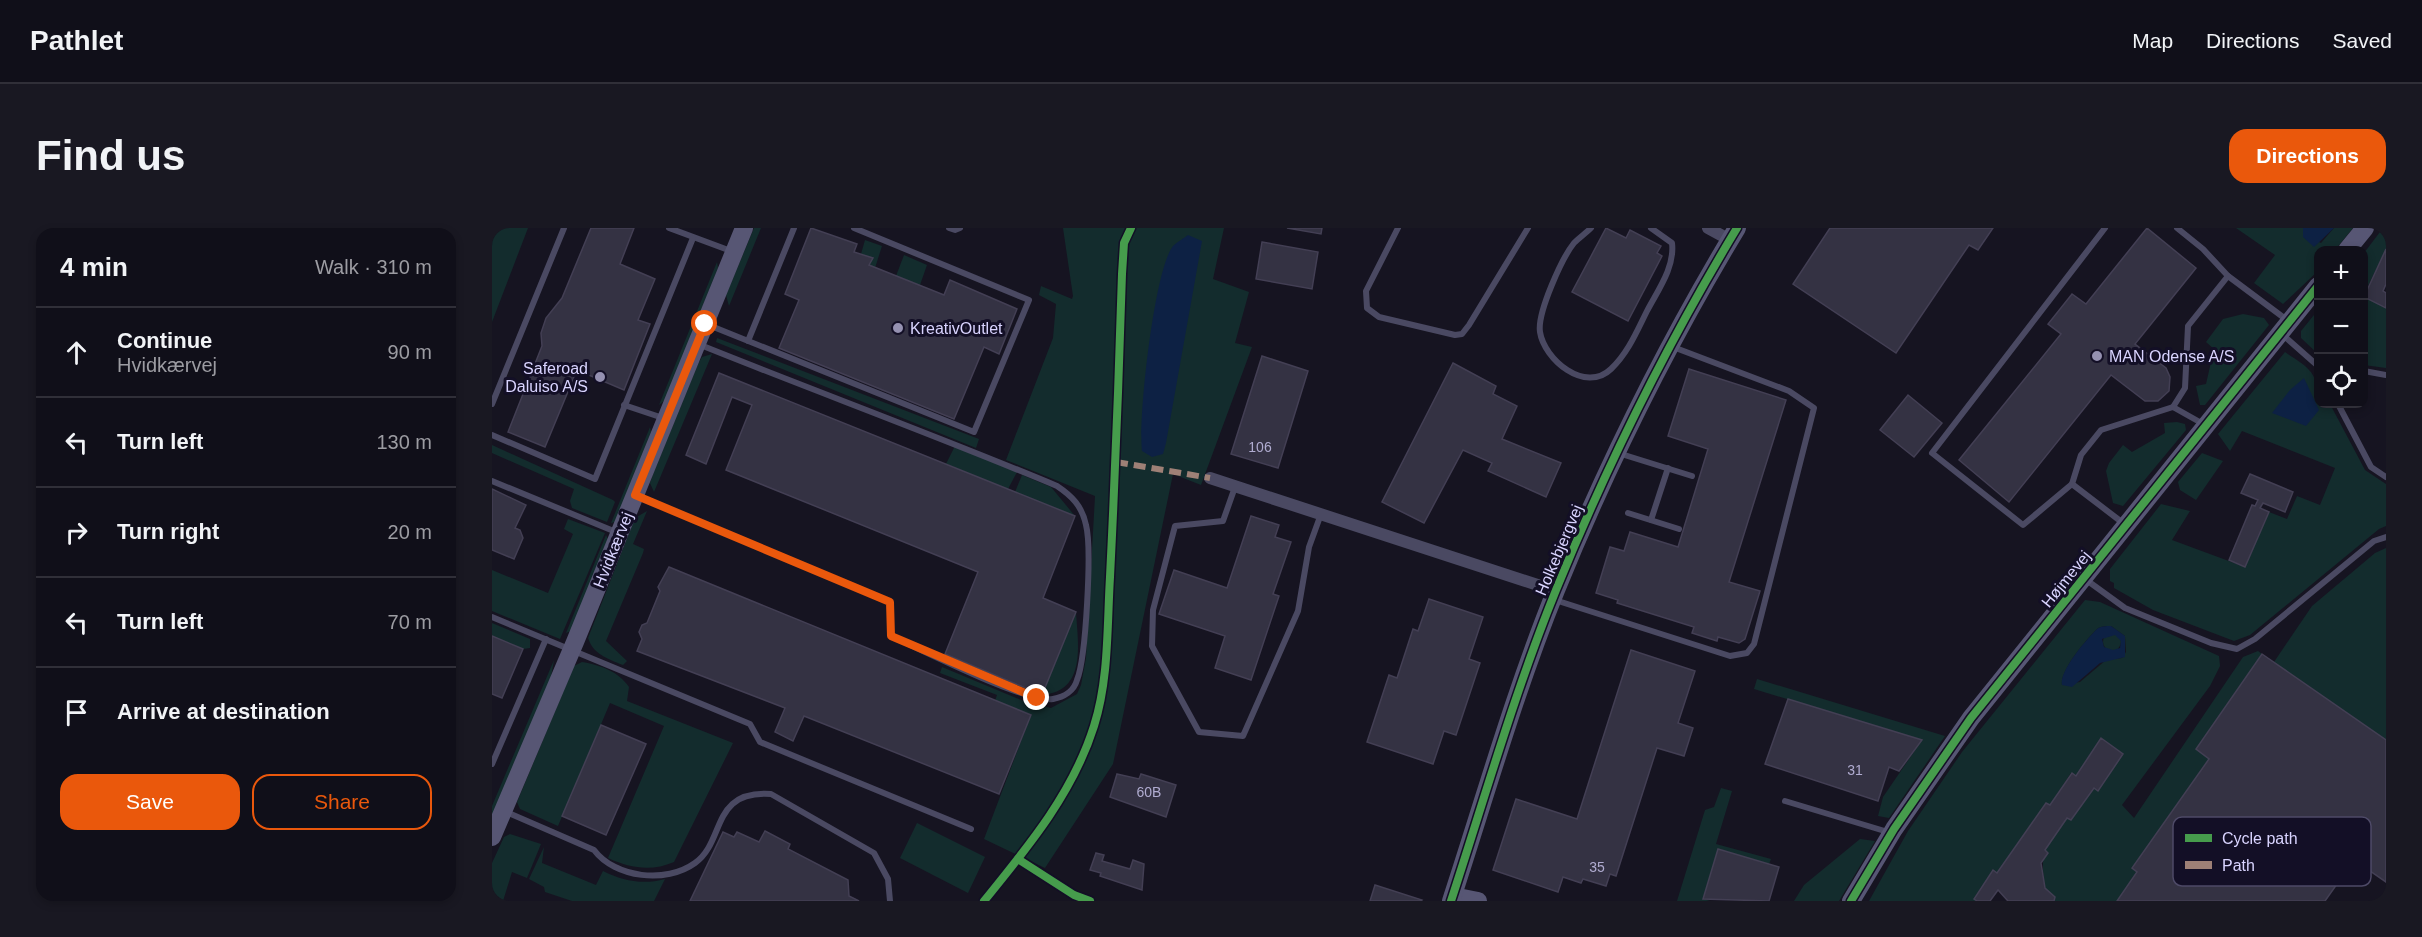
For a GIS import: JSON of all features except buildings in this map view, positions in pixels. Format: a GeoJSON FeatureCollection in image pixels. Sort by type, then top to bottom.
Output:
{"type":"FeatureCollection","features":[{"type":"Feature","properties":{"kind":"street","name":"Hvidkærvej"},"geometry":{"type":"LineString","coordinates":[[492,837],[620,534],[744,228]]}},
{"type":"Feature","properties":{"kind":"street","name":"Holkebjergvej"},"geometry":{"type":"LineString","coordinates":[[1452,898],[1554,595],[1617,453],[1669,346],[1733,234],[1708,228]]}},
{"type":"Feature","properties":{"kind":"street"},"geometry":{"type":"LineString","coordinates":[[2350,246],[2365,228]]}},
{"type":"Feature","properties":{"kind":"street","name":"Højmevej"},"geometry":{"type":"LineString","coordinates":[[1851,901],[1891,833],[1971,718],[2314,292]]}},
{"type":"Feature","properties":{"kind":"street","name":"Holkebjergvej"},"geometry":{"type":"LineString","coordinates":[[1210,478],[1554,595]]}},
{"type":"Feature","properties":{"kind":"street"},"geometry":{"type":"LineString","coordinates":[[1452,898],[1478,901]]}},
{"type":"Feature","properties":{"kind":"lane"},"geometry":{"type":"LineString","coordinates":[[492,405],[564,228]]}},
{"type":"Feature","properties":{"kind":"lane"},"geometry":{"type":"LineString","coordinates":[[669,228],[735,252]]}},
{"type":"Feature","properties":{"kind":"lane"},"geometry":{"type":"LineString","coordinates":[[748,341],[794,228]]}},
{"type":"Feature","properties":{"kind":"lane"},"geometry":{"type":"LineString","coordinates":[[705,324],[974,432],[1029,300],[854,228]]}},
{"type":"Feature","properties":{"kind":"lane"},"geometry":{"type":"LineString","coordinates":[[949,228],[955,230],[960,228]]}},
{"type":"Feature","properties":{"kind":"lane"},"geometry":{"type":"LineString","coordinates":[[1398,228],[1366,291],[1367,308],[1379,317],[1455,335],[1462,334],[1469,326],[1528,228]]}},
{"type":"Feature","properties":{"kind":"lane"},"geometry":{"type":"LineString","coordinates":[[1591,228],[1574,244],[1542,308],[1539,330],[1544,348],[1557,363],[1576,375],[1592,377],[1609,371],[1628,349],[1671,264],[1672,243],[1654,229]]}},
{"type":"Feature","properties":{"kind":"lane"},"geometry":{"type":"LineString","coordinates":[[2105,228],[1932,453],[2023,525],[2072,484],[2081,455],[2100,430],[2173,407],[2185,388],[2188,326],[2228,276]]}},
{"type":"Feature","properties":{"kind":"lane"},"geometry":{"type":"LineString","coordinates":[[2177,228],[2203,249],[2228,276],[2286,327],[2314,360]]}},
{"type":"Feature","properties":{"kind":"lane"},"geometry":{"type":"LineString","coordinates":[[492,435],[595,479],[693,238]]}},
{"type":"Feature","properties":{"kind":"lane"},"geometry":{"type":"LineString","coordinates":[[635,495],[890,602],[891,636],[1025,695],[1050,700],[1070,692],[1077,681],[1083,648],[1089,549],[1087,525],[1073,496],[1057,486],[950,441],[861,410],[697,344]]}},
{"type":"Feature","properties":{"kind":"lane"},"geometry":{"type":"LineString","coordinates":[[1554,595],[1730,656],[1747,653],[1754,644],[1814,408],[1789,391],[1669,346]]}},
{"type":"Feature","properties":{"kind":"lane"},"geometry":{"type":"LineString","coordinates":[[2368,372],[2386,375]]}},
{"type":"Feature","properties":{"kind":"lane"},"geometry":{"type":"LineString","coordinates":[[624,405],[666,419]]}},
{"type":"Feature","properties":{"kind":"lane"},"geometry":{"type":"LineString","coordinates":[[2173,407],[2206,426]]}},
{"type":"Feature","properties":{"kind":"lane"},"geometry":{"type":"LineString","coordinates":[[2340,408],[2371,467],[2386,477]]}},
{"type":"Feature","properties":{"kind":"lane"},"geometry":{"type":"LineString","coordinates":[[1617,453],[1692,476]]}},
{"type":"Feature","properties":{"kind":"lane"},"geometry":{"type":"LineString","coordinates":[[1651,520],[1668,468]]}},
{"type":"Feature","properties":{"kind":"lane"},"geometry":{"type":"LineString","coordinates":[[492,481],[620,534]]}},
{"type":"Feature","properties":{"kind":"lane"},"geometry":{"type":"LineString","coordinates":[[2072,484],[2126,525]]}},
{"type":"Feature","properties":{"kind":"lane"},"geometry":{"type":"LineString","coordinates":[[1235,486],[1223,521],[1175,526],[1153,610],[1152,646],[1199,732],[1243,736],[1298,611],[1309,548],[1321,514]]}},
{"type":"Feature","properties":{"kind":"lane"},"geometry":{"type":"LineString","coordinates":[[1628,513],[1678,529]]}},
{"type":"Feature","properties":{"kind":"lane"},"geometry":{"type":"LineString","coordinates":[[2084,578],[2125,608],[2211,643],[2236,649],[2255,639],[2374,541],[2386,537]]}},
{"type":"Feature","properties":{"kind":"lane"},"geometry":{"type":"LineString","coordinates":[[492,617],[750,724],[759,742],[971,829]]}},
{"type":"Feature","properties":{"kind":"lane"},"geometry":{"type":"LineString","coordinates":[[492,764],[546,639]]}},
{"type":"Feature","properties":{"kind":"lane"},"geometry":{"type":"LineString","coordinates":[[503,811],[594,850],[603,862],[620,870],[653,875],[684,869],[697,862],[726,811],[739,799],[754,793],[771,794],[874,853],[888,879],[890,901]]}},
{"type":"Feature","properties":{"kind":"lane"},"geometry":{"type":"LineString","coordinates":[[1785,801],[1891,833]]}},
{"type":"Feature","properties":{"kind":"green space"},"geometry":{"type":"Polygon","coordinates":[[[492,228],[528,228],[492,322],[492,228]]]}},
{"type":"Feature","properties":{"kind":"green space"},"geometry":{"type":"Polygon","coordinates":[[[754,228],[761,228],[729,306],[726,295],[754,228]]]}},
{"type":"Feature","properties":{"kind":"green space"},"geometry":{"type":"Polygon","coordinates":[[[1063,228],[1224,228],[1213,279],[1249,292],[1235,343],[1252,347],[1201,485],[1173,474],[1113,764],[1045,868],[984,839],[1031,715],[995,701],[997,695],[940,673],[942,667],[1026,702],[1051,708],[1077,694],[1081,685],[1086,658],[1095,496],[1006,460],[1053,338],[1056,304],[1039,295],[1041,286],[1072,299],[1073,296],[1063,228]]]}},
{"type":"Feature","properties":{"kind":"green space"},"geometry":{"type":"Polygon","coordinates":[[[2236,228],[2303,228],[2303,233],[2321,243],[2334,228],[2353,228],[2338,246],[2314,246],[2314,275],[2283,304],[2254,283],[2275,255],[2236,228]]]}},
{"type":"Feature","properties":{"kind":"green space"},"geometry":{"type":"Polygon","coordinates":[[[2383,228],[2386,228],[2386,249],[2368,286],[2368,248],[2383,228]]]}},
{"type":"Feature","properties":{"kind":"green space"},"geometry":{"type":"Polygon","coordinates":[[[865,240],[882,246],[875,268],[869,265],[872,258],[861,254],[865,240]]]}},
{"type":"Feature","properties":{"kind":"green space"},"geometry":{"type":"Polygon","coordinates":[[[904,255],[927,265],[920,285],[896,276],[904,255]]]}},
{"type":"Feature","properties":{"kind":"green space"},"geometry":{"type":"Polygon","coordinates":[[[717,262],[718,268],[665,400],[659,405],[717,262]]]}},
{"type":"Feature","properties":{"kind":"green space"},"geometry":{"type":"Polygon","coordinates":[[[2368,299],[2386,308],[2386,368],[2368,366],[2368,299]]]}},
{"type":"Feature","properties":{"kind":"green space"},"geometry":{"type":"Polygon","coordinates":[[[2243,314],[2264,318],[2269,325],[2205,405],[2200,405],[2196,386],[2206,384],[2214,349],[2206,342],[2223,319],[2243,314]]]}},
{"type":"Feature","properties":{"kind":"green space"},"geometry":{"type":"Polygon","coordinates":[[[2314,315],[2314,350],[2301,338],[2301,331],[2314,315]]]}},
{"type":"Feature","properties":{"kind":"green space"},"geometry":{"type":"Polygon","coordinates":[[[717,338],[979,439],[976,448],[716,342],[717,338]]]}},
{"type":"Feature","properties":{"kind":"green space"},"geometry":{"type":"Polygon","coordinates":[[[2285,352],[2311,372],[2314,378],[2314,408],[2332,408],[2365,470],[2386,484],[2386,526],[2379,529],[2250,635],[2234,641],[2153,610],[2114,588],[2114,583],[2110,581],[2110,569],[2161,504],[2190,511],[2172,540],[2245,567],[2269,512],[2287,519],[2297,496],[2320,505],[2335,468],[2242,431],[2230,451],[2218,434],[2285,352]]]}},
{"type":"Feature","properties":{"kind":"green space"},"geometry":{"type":"Polygon","coordinates":[[[712,354],[654,492],[650,483],[653,474],[698,364],[702,357],[712,354]]]}},
{"type":"Feature","properties":{"kind":"green space"},"geometry":{"type":"Polygon","coordinates":[[[2164,423],[2185,424],[2186,430],[2123,506],[2113,503],[2106,471],[2109,463],[2123,445],[2132,452],[2165,433],[2164,423]]]}},
{"type":"Feature","properties":{"kind":"green space"},"geometry":{"type":"Polygon","coordinates":[[[650,427],[651,432],[615,522],[611,523],[650,427]]]}},
{"type":"Feature","properties":{"kind":"green space"},"geometry":{"type":"Polygon","coordinates":[[[492,445],[613,500],[615,502],[607,522],[572,508],[570,501],[574,489],[492,453],[492,445]]]}},
{"type":"Feature","properties":{"kind":"green space"},"geometry":{"type":"Polygon","coordinates":[[[955,446],[1017,472],[1008,489],[946,464],[955,446]]]}},
{"type":"Feature","properties":{"kind":"green space"},"geometry":{"type":"Polygon","coordinates":[[[2202,453],[2223,461],[2196,500],[2180,490],[2178,482],[2202,453]]]}},
{"type":"Feature","properties":{"kind":"green space"},"geometry":{"type":"Polygon","coordinates":[[[1022,475],[1051,487],[1075,516],[1015,492],[1022,475]]]}},
{"type":"Feature","properties":{"kind":"green space"},"geometry":{"type":"Polygon","coordinates":[[[647,511],[633,544],[644,549],[643,553],[606,641],[627,661],[623,665],[597,652],[588,638],[635,518],[647,511]]]}},
{"type":"Feature","properties":{"kind":"green space"},"geometry":{"type":"Polygon","coordinates":[[[568,519],[605,533],[560,639],[492,611],[492,570],[548,593],[573,534],[564,529],[568,519]]]}},
{"type":"Feature","properties":{"kind":"green space"},"geometry":{"type":"Polygon","coordinates":[[[606,535],[608,539],[571,631],[566,633],[606,535]]]}},
{"type":"Feature","properties":{"kind":"green space"},"geometry":{"type":"Polygon","coordinates":[[[2386,548],[2386,740],[2274,662],[2312,606],[2375,553],[2386,548]]]}},
{"type":"Feature","properties":{"kind":"green space"},"geometry":{"type":"Polygon","coordinates":[[[2085,600],[2100,602],[2219,656],[2220,666],[2210,686],[2122,805],[2134,818],[2243,657],[2258,651],[2262,654],[2196,749],[2209,759],[2132,868],[2137,872],[2117,901],[2054,901],[2055,897],[2045,888],[2043,876],[2046,850],[2054,836],[2067,818],[2071,820],[2094,788],[2098,790],[2123,754],[2101,738],[2076,776],[2071,773],[2050,805],[2046,803],[1997,873],[1993,870],[1974,898],[1977,901],[1869,901],[1908,831],[1962,752],[2085,600]],[[2111,626],[2097,629],[2069,664],[2062,679],[2062,685],[2080,682],[2106,660],[2122,658],[2126,652],[2125,636],[2111,626]]]}},
{"type":"Feature","properties":{"kind":"green space"},"geometry":{"type":"Polygon","coordinates":[[[1076,612],[1078,652],[1073,676],[1067,685],[1056,692],[1042,695],[1076,612]]]}},
{"type":"Feature","properties":{"kind":"green space"},"geometry":{"type":"Polygon","coordinates":[[[492,623],[530,639],[530,648],[523,649],[492,636],[492,623]]]}},
{"type":"Feature","properties":{"kind":"green space"},"geometry":{"type":"Polygon","coordinates":[[[2112,633],[2118,636],[2121,642],[2118,648],[2112,651],[2106,648],[2103,642],[2106,636],[2112,633]]]}},
{"type":"Feature","properties":{"kind":"green space"},"geometry":{"type":"Polygon","coordinates":[[[554,660],[551,677],[492,817],[492,806],[554,660]]]}},
{"type":"Feature","properties":{"kind":"green space"},"geometry":{"type":"Polygon","coordinates":[[[582,662],[602,667],[625,681],[629,687],[627,701],[733,743],[674,862],[657,867],[641,868],[608,858],[664,726],[610,703],[558,826],[520,809],[517,802],[574,666],[582,662]]]}},
{"type":"Feature","properties":{"kind":"green space"},"geometry":{"type":"Polygon","coordinates":[[[1757,679],[1945,736],[1889,818],[1878,816],[1883,797],[1922,740],[1754,689],[1757,679]]]}},
{"type":"Feature","properties":{"kind":"green space"},"geometry":{"type":"Polygon","coordinates":[[[1721,788],[1732,791],[1716,844],[1771,859],[1769,864],[1718,849],[1703,899],[1710,901],[1677,901],[1705,810],[1714,807],[1721,788]]]}},
{"type":"Feature","properties":{"kind":"green space"},"geometry":{"type":"Polygon","coordinates":[[[917,823],[985,857],[968,893],[900,858],[917,823]]]}},
{"type":"Feature","properties":{"kind":"green space"},"geometry":{"type":"Polygon","coordinates":[[[510,834],[541,844],[527,878],[512,872],[503,901],[492,901],[492,863],[504,837],[510,834]]]}},
{"type":"Feature","properties":{"kind":"green space"},"geometry":{"type":"Polygon","coordinates":[[[1860,839],[1875,841],[1839,901],[1794,901],[1804,885],[1860,839]]]}},
{"type":"Feature","properties":{"kind":"green space"},"geometry":{"type":"Polygon","coordinates":[[[544,847],[542,863],[596,885],[603,871],[633,881],[649,882],[665,879],[654,901],[572,901],[545,892],[544,887],[529,879],[544,847]]]}},
{"type":"Feature","properties":{"kind":"water"},"geometry":{"type":"Polygon","coordinates":[[[2303,228],[2334,228],[2314,247],[2303,237],[2303,228]]]}},
{"type":"Feature","properties":{"kind":"water"},"geometry":{"type":"Polygon","coordinates":[[[1188,235],[1202,241],[1166,443],[1163,454],[1152,457],[1142,451],[1141,434],[1145,378],[1154,313],[1166,260],[1173,246],[1188,235]]]}},
{"type":"Feature","properties":{"kind":"water"},"geometry":{"type":"Polygon","coordinates":[[[2304,378],[2314,399],[2314,408],[2319,410],[2306,426],[2272,413],[2290,390],[2304,378]]]}},
{"type":"Feature","properties":{"kind":"water"},"geometry":{"type":"Polygon","coordinates":[[[2111,626],[2125,636],[2125,657],[2100,663],[2072,687],[2062,685],[2065,672],[2080,648],[2097,629],[2111,626]],[[2115,635],[2102,639],[2104,647],[2113,650],[2120,648],[2121,641],[2115,635]]]}},
{"type":"Feature","properties":{"kind":"marked path"},"geometry":{"type":"LineString","coordinates":[[1116,462],[1210,478]]}},
{"type":"Feature","properties":{"kind":"cycle path"},"geometry":{"type":"LineString","coordinates":[[984,901],[1033,840],[1062,797],[1085,751],[1099,708],[1108,633],[1124,243],[1131,228]]}},
{"type":"Feature","properties":{"kind":"cycle path"},"geometry":{"type":"LineString","coordinates":[[1451,901],[1501,744],[1556,590],[1639,406],[1686,316],[1737,228]]}},
{"type":"Feature","properties":{"kind":"cycle path"},"geometry":{"type":"LineString","coordinates":[[1851,901],[1894,829],[1971,718],[2314,291]]}},
{"type":"Feature","properties":{"kind":"cycle path"},"geometry":{"type":"LineString","coordinates":[[1018,859],[1074,895],[1090,901]]}},
{"type":"Feature","properties":{"kind":"place","name":"KreativOutlet"},"geometry":{"type":"Point","coordinates":[898,328]}},
{"type":"Feature","properties":{"kind":"place","name":"MAN Odense A/S"},"geometry":{"type":"Point","coordinates":[2097,356]}},
{"type":"Feature","properties":{"kind":"place","name":"Saferoad Daluiso A/S"},"geometry":{"type":"Point","coordinates":[600,377]}},
{"type":"Feature","properties":{"kind":"route"},"geometry":{"type":"LineString","coordinates":[[705,324],[635,495],[890,602],[891,636],[1025,695],[1037,698]]}}]}
